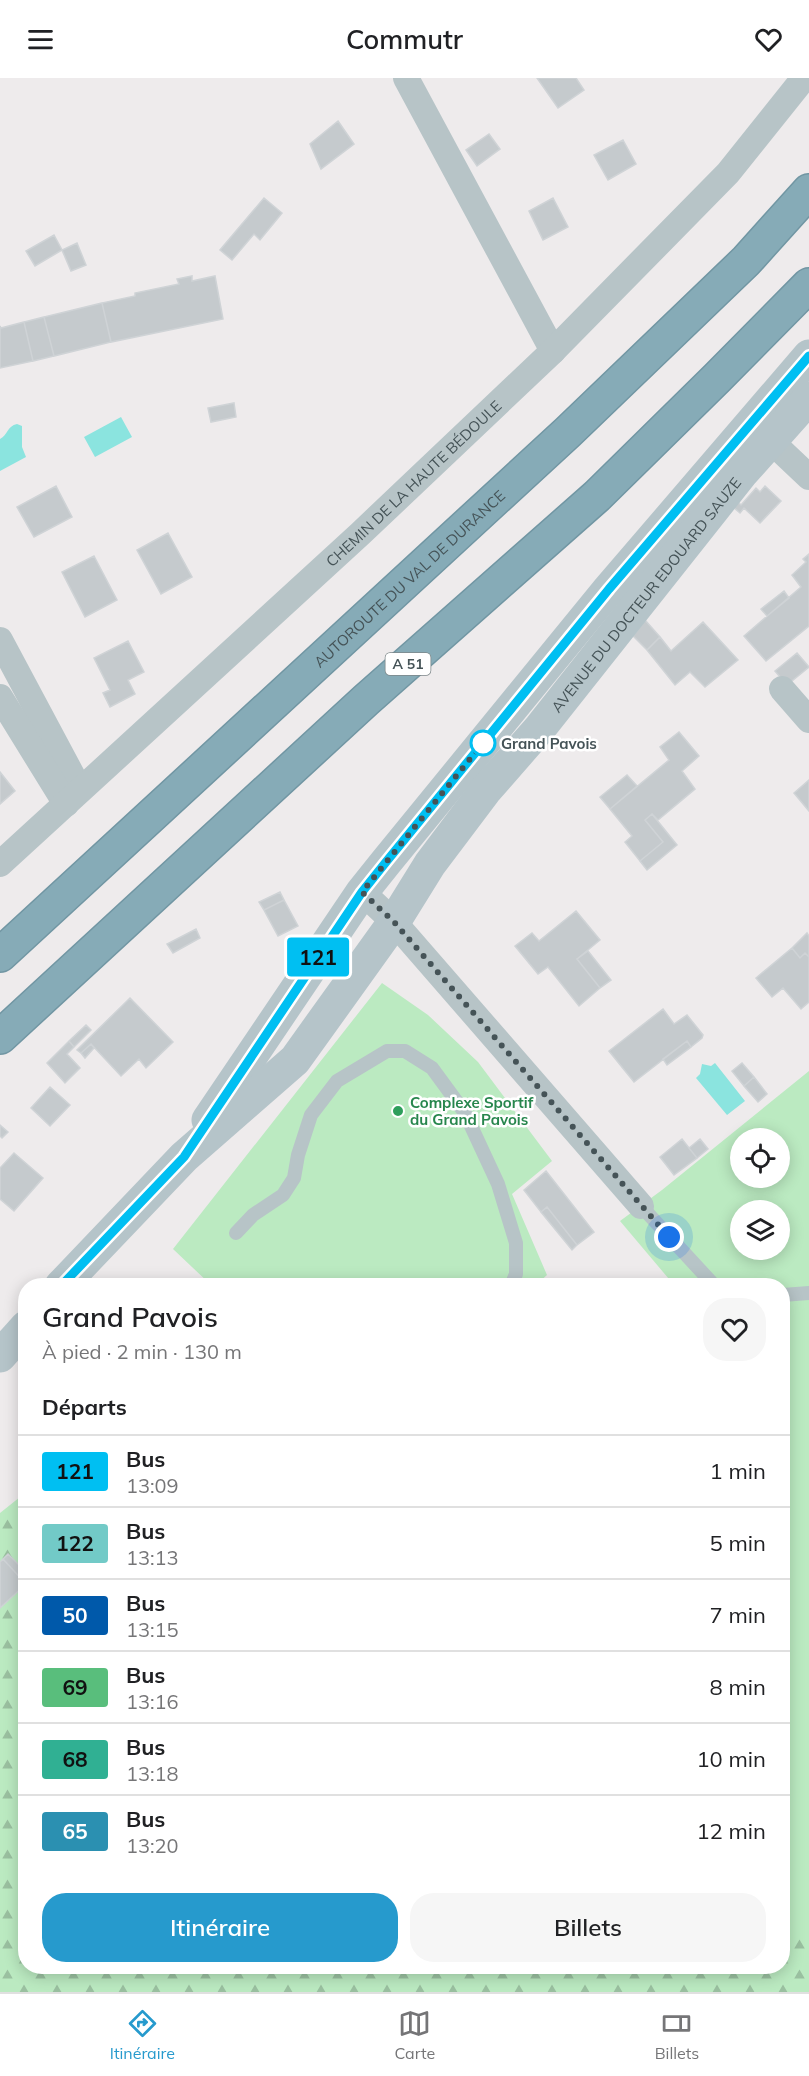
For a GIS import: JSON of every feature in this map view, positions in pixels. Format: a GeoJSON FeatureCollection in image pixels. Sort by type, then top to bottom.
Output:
{"type":"FeatureCollection","features":[{"type":"Feature","properties":{"kind":"highway","name":"AUTOROUTE DU VAL DE DURANCE"},"geometry":{"type":"LineString","coordinates":[[0,956],[568,432],[746,261],[809,191]]}},
{"type":"Feature","properties":{"kind":"highway","name":"A 51"},"geometry":{"type":"LineString","coordinates":[[0,1037],[366,700],[597,496],[809,285]]}},
{"type":"Feature","properties":{"kind":"street"},"geometry":{"type":"LineString","coordinates":[[406,78],[552,351]]}},
{"type":"Feature","properties":{"kind":"street","name":"CHEMIN DE LA HAUTE BÉDOULE"},"geometry":{"type":"LineString","coordinates":[[0,864],[360,534],[552,351],[728,173],[804,78]]}},
{"type":"Feature","properties":{"kind":"street","name":"AVENUE DU DOCTEUR EDOUARD SAUZE"},"geometry":{"type":"LineString","coordinates":[[69,1278],[184,1157],[295,1060],[394,922],[430,864],[485,791],[540,728],[742,472],[761,431],[809,356]]}},
{"type":"Feature","properties":{"kind":"street","name":"AVENUE DU DOCTEUR EDOUARD SAUZE"},"geometry":{"type":"LineString","coordinates":[[184,1157],[362,892],[609,589],[761,431],[809,398]]}},
{"type":"Feature","properties":{"kind":"street"},"geometry":{"type":"LineString","coordinates":[[761,431],[809,477]]}},
{"type":"Feature","properties":{"kind":"street"},"geometry":{"type":"LineString","coordinates":[[0,640],[73,797]]}},
{"type":"Feature","properties":{"kind":"street"},"geometry":{"type":"LineString","coordinates":[[783,689],[809,720]]}},
{"type":"Feature","properties":{"kind":"street"},"geometry":{"type":"LineString","coordinates":[[0,697],[73,797]]}},
{"type":"Feature","properties":{"kind":"street"},"geometry":{"type":"LineString","coordinates":[[362,892],[394,922],[640,1206]]}},
{"type":"Feature","properties":{"kind":"street","name":"AVENUE DU DOCTEUR EDOUARD SAUZE"},"geometry":{"type":"LineString","coordinates":[[92,1278],[151,1192]]}},
{"type":"Feature","properties":{"kind":"street"},"geometry":{"type":"LineString","coordinates":[[0,1356],[18,1336]]}},
{"type":"Feature","properties":{"kind":"street"},"geometry":{"type":"LineString","coordinates":[[0,1368],[18,1352]]}},
{"type":"Feature","properties":{"kind":"lane"},"geometry":{"type":"LineString","coordinates":[[236,1233],[253,1215],[283,1195],[294,1178],[298,1155],[311,1115],[337,1081],[387,1051],[405,1051],[432,1068],[465,1113],[498,1185],[516,1243],[514,1278]]}},
{"type":"Feature","properties":{"kind":"lane"},"geometry":{"type":"LineString","coordinates":[[640,1206],[707,1278]]}},
{"type":"Feature","properties":{"kind":"lane"},"geometry":{"type":"LineString","coordinates":[[790,1294],[809,1293]]}},
{"type":"Feature","properties":{"kind":"green space","name":"Complexe Sportif du Grand Pavois"},"geometry":{"type":"Polygon","coordinates":[[[382,983],[428,1015],[478,1062],[552,1161],[512,1194],[547,1275],[544,1278],[204,1278],[173,1249],[382,983]]]}},
{"type":"Feature","properties":{"kind":"green space"},"geometry":{"type":"Polygon","coordinates":[[[809,1071],[809,1940],[790,1937],[790,1278],[668,1278],[620,1221],[730,1135],[730,1188],[790,1188],[790,1128],[739,1128],[809,1071]]]}},
{"type":"Feature","properties":{"kind":"green space"},"geometry":{"type":"Polygon","coordinates":[[[18,1499],[18,1974],[790,1974],[790,1821],[809,1822],[809,1992],[0,1992],[0,1513],[18,1499]]]}},
{"type":"Feature","properties":{"kind":"water"},"geometry":{"type":"Polygon","coordinates":[[[121,417],[132,437],[95,457],[84,437],[121,417]]]}},
{"type":"Feature","properties":{"kind":"water"},"geometry":{"type":"Polygon","coordinates":[[[17,424],[22,426],[22,447],[26,457],[0,471],[0,439],[17,424]]]}},
{"type":"Feature","properties":{"kind":"water"},"geometry":{"type":"Polygon","coordinates":[[[715,1063],[745,1101],[727,1115],[696,1078],[700,1074],[702,1064],[711,1066],[715,1063]]]}},
{"type":"Feature","properties":{"kind":"building"},"geometry":{"type":"Polygon","coordinates":[[[537,78],[576,78],[584,90],[558,108],[537,78]]]}},
{"type":"Feature","properties":{"kind":"building"},"geometry":{"type":"Polygon","coordinates":[[[338,121],[354,144],[321,169],[310,144],[338,121]]]}},
{"type":"Feature","properties":{"kind":"building"},"geometry":{"type":"Polygon","coordinates":[[[489,134],[500,149],[477,166],[466,150],[489,134]]]}},
{"type":"Feature","properties":{"kind":"building"},"geometry":{"type":"Polygon","coordinates":[[[623,140],[636,164],[608,180],[594,155],[623,140]]]}},
{"type":"Feature","properties":{"kind":"building"},"geometry":{"type":"Polygon","coordinates":[[[264,198],[282,213],[260,240],[254,234],[232,260],[220,250],[264,198]]]}},
{"type":"Feature","properties":{"kind":"building"},"geometry":{"type":"Polygon","coordinates":[[[553,198],[568,227],[543,240],[529,211],[553,198]]]}},
{"type":"Feature","properties":{"kind":"building"},"geometry":{"type":"Polygon","coordinates":[[[54,235],[62,250],[35,266],[26,251],[54,235]]]}},
{"type":"Feature","properties":{"kind":"building"},"geometry":{"type":"Polygon","coordinates":[[[77,243],[86,265],[71,271],[62,250],[77,243]]]}},
{"type":"Feature","properties":{"kind":"building"},"geometry":{"type":"Polygon","coordinates":[[[192,276],[192,281],[215,276],[223,319],[111,342],[102,303],[135,296],[135,293],[179,284],[177,279],[192,276]]]}},
{"type":"Feature","properties":{"kind":"building"},"geometry":{"type":"Polygon","coordinates":[[[102,303],[111,342],[54,356],[44,317],[102,303]]]}},
{"type":"Feature","properties":{"kind":"building"},"geometry":{"type":"Polygon","coordinates":[[[44,317],[54,356],[33,361],[24,322],[44,317]]]}},
{"type":"Feature","properties":{"kind":"building"},"geometry":{"type":"Polygon","coordinates":[[[24,322],[33,361],[0,368],[0,326],[1,328],[24,322]]]}},
{"type":"Feature","properties":{"kind":"building"},"geometry":{"type":"Polygon","coordinates":[[[234,403],[236,417],[211,422],[208,408],[234,403]]]}},
{"type":"Feature","properties":{"kind":"building"},"geometry":{"type":"Polygon","coordinates":[[[56,486],[72,517],[34,537],[17,507],[56,486]]]}},
{"type":"Feature","properties":{"kind":"building"},"geometry":{"type":"Polygon","coordinates":[[[765,486],[781,501],[760,523],[744,508],[740,513],[733,507],[738,502],[741,505],[756,488],[760,492],[765,486]]]}},
{"type":"Feature","properties":{"kind":"building"},"geometry":{"type":"Polygon","coordinates":[[[168,533],[192,577],[161,594],[137,550],[168,533]]]}},
{"type":"Feature","properties":{"kind":"building"},"geometry":{"type":"Polygon","coordinates":[[[809,554],[809,626],[766,661],[744,636],[801,587],[792,575],[806,562],[803,559],[809,554]]]}},
{"type":"Feature","properties":{"kind":"building"},"geometry":{"type":"Polygon","coordinates":[[[94,556],[117,600],[85,617],[62,572],[94,556]]]}},
{"type":"Feature","properties":{"kind":"building"},"geometry":{"type":"Polygon","coordinates":[[[784,591],[789,598],[767,616],[761,609],[784,591]]]}},
{"type":"Feature","properties":{"kind":"building"},"geometry":{"type":"Polygon","coordinates":[[[645,620],[660,637],[647,650],[633,636],[645,620]]]}},
{"type":"Feature","properties":{"kind":"building"},"geometry":{"type":"Polygon","coordinates":[[[703,622],[738,660],[705,687],[690,672],[675,685],[647,650],[660,637],[671,651],[703,622]]]}},
{"type":"Feature","properties":{"kind":"building"},"geometry":{"type":"Polygon","coordinates":[[[128,641],[144,672],[128,680],[135,694],[110,707],[103,693],[110,690],[94,658],[128,641]]]}},
{"type":"Feature","properties":{"kind":"building"},"geometry":{"type":"Polygon","coordinates":[[[797,653],[809,667],[787,685],[775,671],[797,653]]]}},
{"type":"Feature","properties":{"kind":"building"},"geometry":{"type":"Polygon","coordinates":[[[679,732],[699,756],[682,771],[695,789],[658,820],[652,814],[645,820],[663,842],[640,861],[625,842],[632,836],[610,809],[669,760],[660,747],[679,732]]]}},
{"type":"Feature","properties":{"kind":"building"},"geometry":{"type":"Polygon","coordinates":[[[0,772],[15,791],[0,804],[0,772]]]}},
{"type":"Feature","properties":{"kind":"building"},"geometry":{"type":"Polygon","coordinates":[[[627,775],[637,786],[610,809],[600,797],[627,775]]]}},
{"type":"Feature","properties":{"kind":"building"},"geometry":{"type":"Polygon","coordinates":[[[809,780],[809,811],[794,793],[809,780]]]}},
{"type":"Feature","properties":{"kind":"building"},"geometry":{"type":"Polygon","coordinates":[[[652,814],[677,845],[647,870],[640,861],[663,842],[645,820],[652,814]]]}},
{"type":"Feature","properties":{"kind":"building"},"geometry":{"type":"Polygon","coordinates":[[[280,892],[284,900],[264,910],[259,902],[280,892]]]}},
{"type":"Feature","properties":{"kind":"building"},"geometry":{"type":"Polygon","coordinates":[[[284,900],[298,926],[278,936],[264,910],[284,900]]]}},
{"type":"Feature","properties":{"kind":"building"},"geometry":{"type":"Polygon","coordinates":[[[576,911],[600,940],[577,959],[600,988],[579,1006],[548,967],[538,974],[515,946],[532,933],[539,941],[576,911]]]}},
{"type":"Feature","properties":{"kind":"building"},"geometry":{"type":"Polygon","coordinates":[[[196,929],[200,938],[173,953],[167,944],[196,929]]]}},
{"type":"Feature","properties":{"kind":"building"},"geometry":{"type":"Polygon","coordinates":[[[807,933],[809,957],[805,953],[800,958],[792,948],[807,933]]]}},
{"type":"Feature","properties":{"kind":"building"},"geometry":{"type":"Polygon","coordinates":[[[792,948],[800,958],[805,953],[809,957],[809,1002],[801,1009],[783,988],[772,997],[756,978],[792,948]]]}},
{"type":"Feature","properties":{"kind":"building"},"geometry":{"type":"Polygon","coordinates":[[[588,951],[611,980],[600,988],[577,959],[588,951]]]}},
{"type":"Feature","properties":{"kind":"building"},"geometry":{"type":"Polygon","coordinates":[[[130,998],[173,1042],[146,1068],[139,1059],[121,1076],[91,1044],[81,1053],[77,1050],[130,998]]]}},
{"type":"Feature","properties":{"kind":"building"},"geometry":{"type":"Polygon","coordinates":[[[663,1009],[674,1024],[687,1015],[703,1035],[702,1038],[691,1047],[687,1041],[634,1082],[609,1051],[663,1009]]]}},
{"type":"Feature","properties":{"kind":"building"},"geometry":{"type":"Polygon","coordinates":[[[86,1025],[91,1030],[74,1047],[69,1041],[86,1025]]]}},
{"type":"Feature","properties":{"kind":"building"},"geometry":{"type":"Polygon","coordinates":[[[69,1041],[74,1047],[67,1054],[80,1068],[65,1083],[47,1063],[69,1041]]]}},
{"type":"Feature","properties":{"kind":"building"},"geometry":{"type":"Polygon","coordinates":[[[687,1041],[691,1047],[667,1065],[663,1059],[687,1041]]]}},
{"type":"Feature","properties":{"kind":"building"},"geometry":{"type":"Polygon","coordinates":[[[91,1044],[94,1048],[85,1058],[81,1053],[91,1044]]]}},
{"type":"Feature","properties":{"kind":"building"},"geometry":{"type":"Polygon","coordinates":[[[742,1063],[754,1077],[744,1086],[732,1071],[742,1063]]]}},
{"type":"Feature","properties":{"kind":"building"},"geometry":{"type":"Polygon","coordinates":[[[754,1077],[767,1094],[758,1102],[744,1086],[754,1077]]]}},
{"type":"Feature","properties":{"kind":"building"},"geometry":{"type":"Polygon","coordinates":[[[50,1087],[70,1105],[50,1126],[31,1108],[50,1087]]]}},
{"type":"Feature","properties":{"kind":"building"},"geometry":{"type":"Polygon","coordinates":[[[0,1125],[8,1132],[2,1138],[0,1136],[0,1125]]]}},
{"type":"Feature","properties":{"kind":"building"},"geometry":{"type":"Polygon","coordinates":[[[682,1139],[697,1158],[674,1175],[660,1157],[682,1139]]]}},
{"type":"Feature","properties":{"kind":"building"},"geometry":{"type":"Polygon","coordinates":[[[700,1139],[708,1149],[697,1158],[689,1148],[700,1139]]]}},
{"type":"Feature","properties":{"kind":"building"},"geometry":{"type":"Polygon","coordinates":[[[14,1153],[43,1178],[14,1211],[0,1199],[0,1168],[14,1153]]]}},
{"type":"Feature","properties":{"kind":"building"},"geometry":{"type":"Polygon","coordinates":[[[546,1171],[594,1232],[577,1245],[547,1207],[541,1212],[524,1190],[546,1171]]]}},
{"type":"Feature","properties":{"kind":"building"},"geometry":{"type":"Polygon","coordinates":[[[547,1207],[577,1245],[572,1250],[541,1212],[547,1207]]]}},
{"type":"Feature","properties":{"kind":"building"},"geometry":{"type":"Polygon","coordinates":[[[8,1554],[18,1564],[18,1575],[3,1559],[8,1554]]]}},
{"type":"Feature","properties":{"kind":"building"},"geometry":{"type":"Polygon","coordinates":[[[3,1559],[18,1575],[18,1591],[0,1608],[0,1562],[3,1559]]]}},
{"type":"Feature","properties":{"kind":"bus line","name":"121"},"geometry":{"type":"LineString","coordinates":[[69,1278],[184,1157],[362,892],[609,589],[809,356]]}},
{"type":"Feature","properties":{"kind":"place","name":"Grand Pavois"},"geometry":{"type":"Point","coordinates":[483,743]}},
{"type":"Feature","properties":{"kind":"place","name":"Complexe Sportif du Grand Pavois"},"geometry":{"type":"Point","coordinates":[398,1111]}},
{"type":"Feature","properties":{"kind":"route"},"geometry":{"type":"LineString","coordinates":[[483,743],[362,892],[394,922],[669,1237]]}}]}
